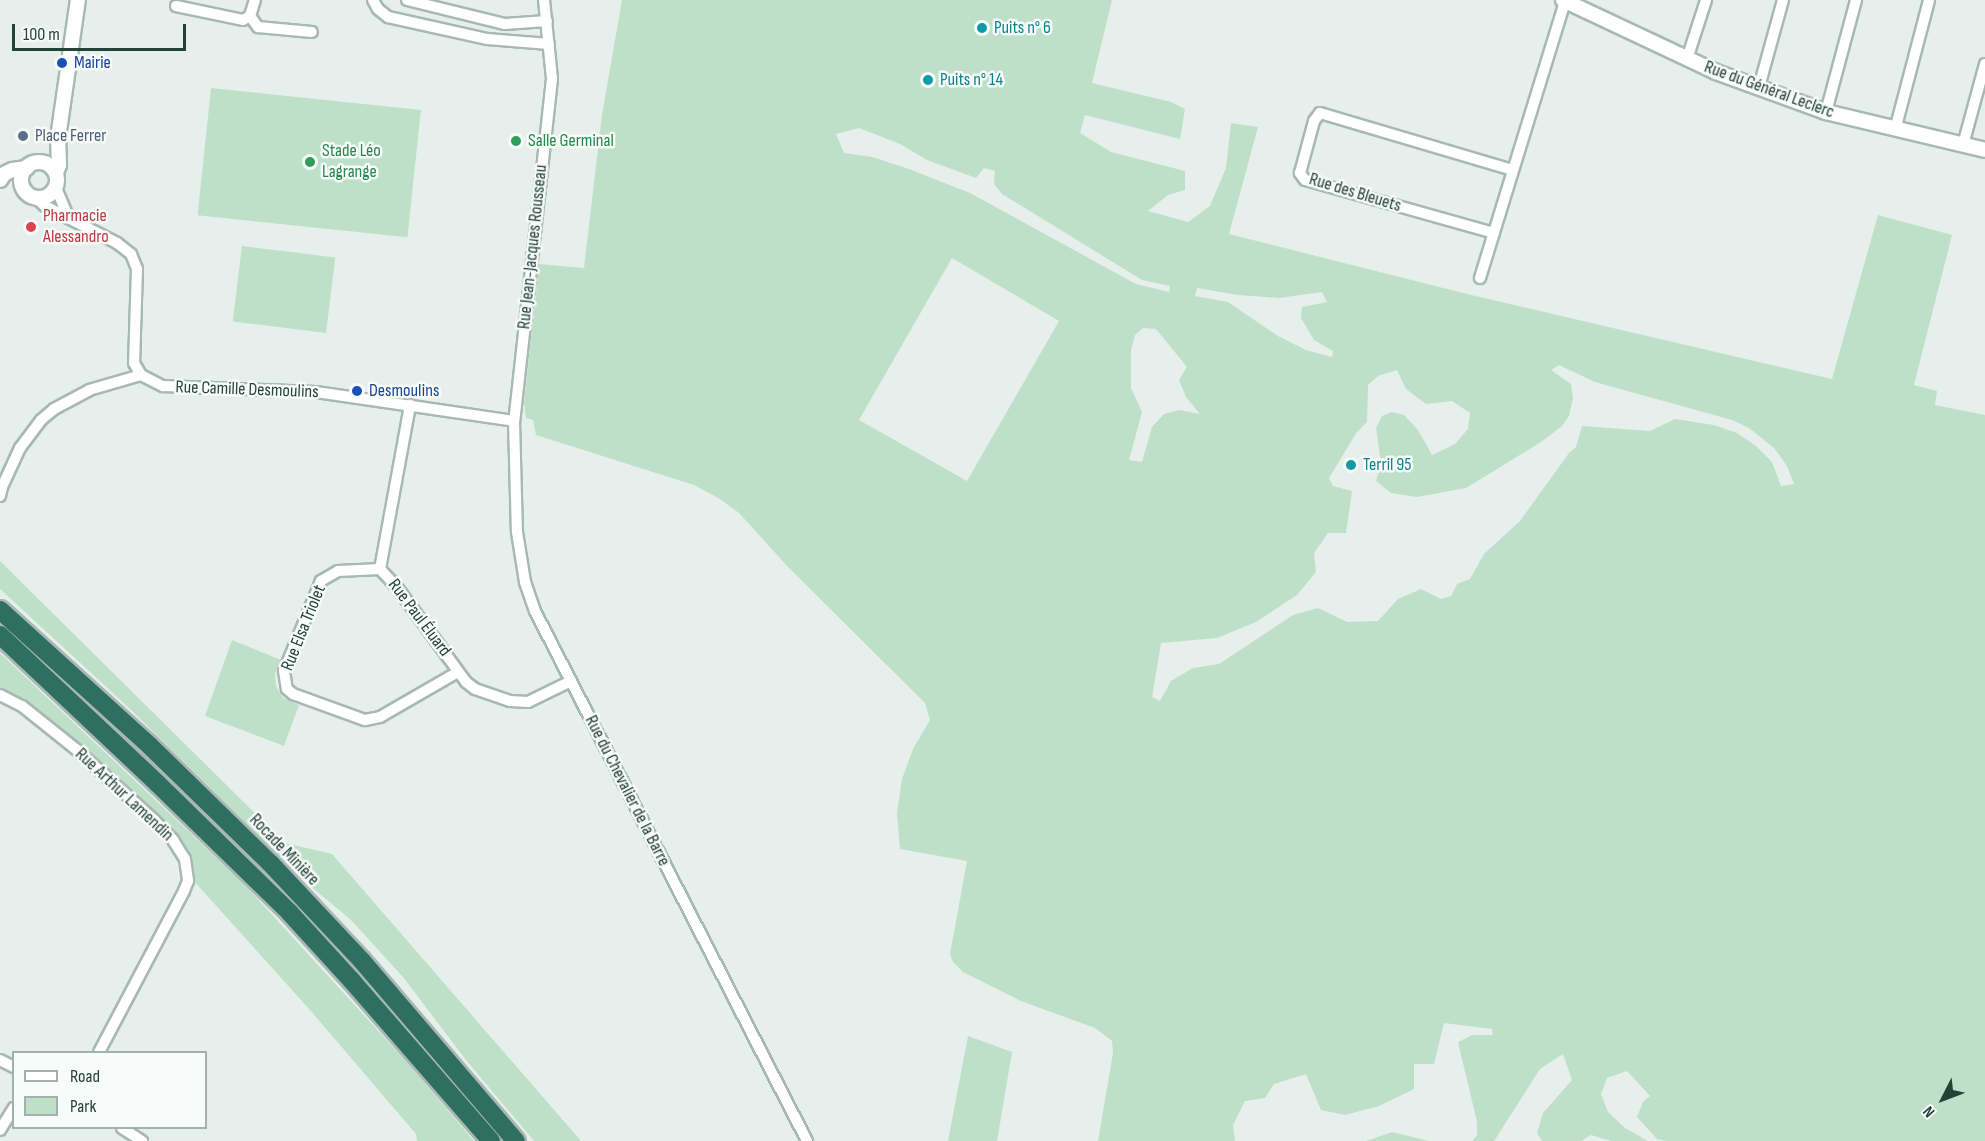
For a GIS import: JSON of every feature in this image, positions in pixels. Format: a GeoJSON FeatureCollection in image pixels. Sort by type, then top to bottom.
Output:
{"type":"FeatureCollection","features":[{"type":"Feature","properties":{"kind":"highway","name":"Rocade Minière"},"geometry":{"type":"LineString","coordinates":[[0,610],[150,746],[270,862],[362,961],[516,1141]]}},
{"type":"Feature","properties":{"kind":"highway"},"geometry":{"type":"LineString","coordinates":[[0,635],[157,783],[290,913],[491,1141]]}},
{"type":"Feature","properties":{"kind":"street"},"geometry":{"type":"LineString","coordinates":[[69,218],[56,188],[56,173],[59,165],[58,138],[78,0]]}},
{"type":"Feature","properties":{"kind":"street"},"geometry":{"type":"LineString","coordinates":[[176,6],[243,20],[250,16],[255,0]]}},
{"type":"Feature","properties":{"kind":"street"},"geometry":{"type":"LineString","coordinates":[[373,0],[378,9],[388,17],[487,39],[549,44]]}},
{"type":"Feature","properties":{"kind":"street"},"geometry":{"type":"LineString","coordinates":[[407,0],[505,24],[547,21]]}},
{"type":"Feature","properties":{"kind":"street","name":"Rue Jean-Jacques Rousseau"},"geometry":{"type":"LineString","coordinates":[[514,422],[552,79],[544,0]]}},
{"type":"Feature","properties":{"kind":"street"},"geometry":{"type":"LineString","coordinates":[[1480,278],[1564,0]]}},
{"type":"Feature","properties":{"kind":"street","name":"Rue du Général Leclerc"},"geometry":{"type":"LineString","coordinates":[[1564,0],[1687,59],[1826,112],[1985,150]]}},
{"type":"Feature","properties":{"kind":"street"},"geometry":{"type":"LineString","coordinates":[[1687,59],[1706,0]]}},
{"type":"Feature","properties":{"kind":"street"},"geometry":{"type":"LineString","coordinates":[[1759,87],[1783,0]]}},
{"type":"Feature","properties":{"kind":"street"},"geometry":{"type":"LineString","coordinates":[[1826,112],[1856,0]]}},
{"type":"Feature","properties":{"kind":"street"},"geometry":{"type":"LineString","coordinates":[[1895,130],[1929,0]]}},
{"type":"Feature","properties":{"kind":"street"},"geometry":{"type":"LineString","coordinates":[[250,16],[258,27],[312,32]]}},
{"type":"Feature","properties":{"kind":"street"},"geometry":{"type":"LineString","coordinates":[[1963,145],[1985,64]]}},
{"type":"Feature","properties":{"kind":"street","name":"Rue des Bleuets"},"geometry":{"type":"LineString","coordinates":[[1494,233],[1305,180],[1300,173],[1314,121],[1320,113],[1512,170]]}},
{"type":"Feature","properties":{"kind":"street"},"geometry":{"type":"LineString","coordinates":[[23,187],[22,175],[58,138]]}},
{"type":"Feature","properties":{"kind":"street"},"geometry":{"type":"LineString","coordinates":[[0,179],[12,170],[30,166],[49,165],[56,173]]}},
{"type":"Feature","properties":{"kind":"street"},"geometry":{"type":"LineString","coordinates":[[0,179],[23,187],[45,206],[123,247],[134,261],[137,269],[134,363],[141,375],[89,390],[54,409],[41,420],[21,448],[0,496]]}},
{"type":"Feature","properties":{"kind":"street"},"geometry":{"type":"LineString","coordinates":[[36,198],[47,196],[56,188]]}},
{"type":"Feature","properties":{"kind":"street","name":"Rue Camille Desmoulins"},"geometry":{"type":"LineString","coordinates":[[141,375],[163,386],[316,392],[514,422]]}},
{"type":"Feature","properties":{"kind":"street","name":"Rue Paul Éluard"},"geometry":{"type":"LineString","coordinates":[[410,405],[380,569],[396,586],[458,672],[476,689],[501,699],[521,702],[535,700],[571,681]]}},
{"type":"Feature","properties":{"kind":"street","name":"Rue du Chevalier de la Barre"},"geometry":{"type":"LineString","coordinates":[[514,422],[517,532],[525,582],[535,611],[807,1141]]}},
{"type":"Feature","properties":{"kind":"street","name":"Rue Elsa Triolet"},"geometry":{"type":"LineString","coordinates":[[380,569],[338,571],[321,581],[284,671],[287,688],[293,694],[365,720],[380,717],[458,672]]}},
{"type":"Feature","properties":{"kind":"street","name":"Rue Arthur Lamendin"},"geometry":{"type":"LineString","coordinates":[[0,695],[22,706],[77,750],[154,820],[173,840],[185,858],[188,881],[184,891],[100,1051]]}},
{"type":"Feature","properties":{"kind":"street"},"geometry":{"type":"LineString","coordinates":[[0,1130],[12,1111]]}},
{"type":"Feature","properties":{"kind":"street"},"geometry":{"type":"LineString","coordinates":[[124,1129],[142,1141]]}},
{"type":"Feature","properties":{"kind":"green space"},"geometry":{"type":"Polygon","coordinates":[[[622,0],[1112,0],[1092,83],[1171,102],[1185,109],[1180,139],[1085,115],[1080,133],[1111,152],[1185,171],[1185,190],[1168,195],[1148,211],[1188,222],[1210,206],[1226,168],[1231,123],[1258,127],[1229,234],[1467,294],[1832,379],[1878,215],[1952,235],[1914,385],[1937,391],[1935,405],[1985,415],[1985,1141],[1666,1141],[1657,1139],[1637,1117],[1643,1102],[1650,1096],[1627,1071],[1607,1078],[1601,1094],[1608,1112],[1625,1128],[1648,1141],[1611,1141],[1591,1135],[1581,1141],[1542,1141],[1537,1133],[1543,1113],[1572,1080],[1563,1054],[1540,1069],[1494,1141],[1472,1141],[1477,1136],[1477,1122],[1458,1042],[1472,1035],[1493,1035],[1492,1029],[1444,1023],[1434,1064],[1414,1064],[1414,1089],[1379,1106],[1345,1115],[1321,1110],[1306,1074],[1274,1084],[1265,1098],[1245,1101],[1233,1125],[1235,1141],[1098,1141],[1113,1053],[1112,1041],[1095,1028],[1021,1001],[963,972],[953,962],[950,954],[967,861],[900,849],[897,813],[902,779],[913,749],[930,720],[925,703],[788,567],[739,513],[720,499],[694,485],[536,435],[533,420],[526,418],[524,403],[539,264],[584,268],[602,115],[622,0]],[[859,128],[836,134],[844,153],[872,157],[970,193],[1136,284],[1169,292],[1170,286],[1142,280],[1002,194],[994,184],[995,171],[984,168],[976,178],[927,160],[900,144],[859,128]],[[952,258],[859,420],[967,481],[1059,321],[952,258]],[[1197,288],[1195,296],[1228,302],[1278,336],[1306,350],[1332,357],[1333,351],[1314,340],[1301,318],[1302,307],[1327,302],[1322,292],[1279,298],[1238,295],[1197,288]],[[1143,328],[1135,335],[1131,350],[1131,388],[1142,412],[1129,460],[1142,462],[1152,427],[1164,414],[1179,410],[1200,414],[1186,397],[1179,380],[1187,367],[1156,329],[1143,328]],[[1559,365],[1551,370],[1571,384],[1573,398],[1569,416],[1562,426],[1541,442],[1466,488],[1417,497],[1391,493],[1376,481],[1381,463],[1376,428],[1382,416],[1392,412],[1404,415],[1418,430],[1432,455],[1455,444],[1468,429],[1470,413],[1452,401],[1426,404],[1406,389],[1397,370],[1378,376],[1368,385],[1367,422],[1357,432],[1329,478],[1333,486],[1352,491],[1346,533],[1328,533],[1314,553],[1316,572],[1297,595],[1256,622],[1217,638],[1161,643],[1152,697],[1160,701],[1171,681],[1193,668],[1219,664],[1293,615],[1318,608],[1347,622],[1378,621],[1398,599],[1421,589],[1441,599],[1451,596],[1457,584],[1470,579],[1484,554],[1520,521],[1569,453],[1576,447],[1582,426],[1650,431],[1675,419],[1714,425],[1737,433],[1756,446],[1772,462],[1781,486],[1794,484],[1787,466],[1774,448],[1749,428],[1732,420],[1595,382],[1559,365]]]}},
{"type":"Feature","properties":{"kind":"green space","name":"Stade Léo Lagrange"},"geometry":{"type":"Polygon","coordinates":[[[211,88],[421,110],[407,237],[198,215],[211,88]]]}},
{"type":"Feature","properties":{"kind":"green space"},"geometry":{"type":"Polygon","coordinates":[[[242,246],[335,257],[326,333],[233,321],[242,246]]]}},
{"type":"Feature","properties":{"kind":"green space"},"geometry":{"type":"Polygon","coordinates":[[[0,561],[285,843],[332,854],[581,1141],[534,1141],[466,1060],[403,977],[351,920],[308,884],[127,706],[0,589],[0,561]]]}},
{"type":"Feature","properties":{"kind":"green space"},"geometry":{"type":"Polygon","coordinates":[[[232,640],[281,660],[275,674],[276,686],[283,698],[299,705],[284,746],[205,716],[232,640]]]}},
{"type":"Feature","properties":{"kind":"green space"},"geometry":{"type":"Polygon","coordinates":[[[0,653],[242,882],[405,1060],[474,1141],[417,1141],[416,1134],[310,1010],[193,880],[191,864],[82,749],[26,703],[0,689],[0,653]]]}},
{"type":"Feature","properties":{"kind":"green space"},"geometry":{"type":"Polygon","coordinates":[[[968,1036],[1012,1052],[997,1141],[948,1141],[968,1036]]]}},
{"type":"Feature","properties":{"kind":"green space"},"geometry":{"type":"Polygon","coordinates":[[[1392,1132],[1429,1141],[1366,1141],[1392,1132]]]}},
{"type":"Feature","properties":{"kind":"place","name":"Puits n° 6"},"geometry":{"type":"Point","coordinates":[982,28]}},
{"type":"Feature","properties":{"kind":"place","name":"Mairie"},"geometry":{"type":"Point","coordinates":[62,63]}},
{"type":"Feature","properties":{"kind":"place","name":"Puits n° 14"},"geometry":{"type":"Point","coordinates":[928,80]}},
{"type":"Feature","properties":{"kind":"place","name":"Place Ferrer"},"geometry":{"type":"Point","coordinates":[23,136]}},
{"type":"Feature","properties":{"kind":"place","name":"Salle Germinal"},"geometry":{"type":"Point","coordinates":[516,141]}},
{"type":"Feature","properties":{"kind":"place","name":"Stade Léo Lagrange"},"geometry":{"type":"Point","coordinates":[310,162]}},
{"type":"Feature","properties":{"kind":"place","name":"Pharmacie Alessandro"},"geometry":{"type":"Point","coordinates":[31,227]}},
{"type":"Feature","properties":{"kind":"place","name":"Desmoulins"},"geometry":{"type":"Point","coordinates":[357,391]}},
{"type":"Feature","properties":{"kind":"place","name":"Terril 95"},"geometry":{"type":"Point","coordinates":[1351,465]}}]}
